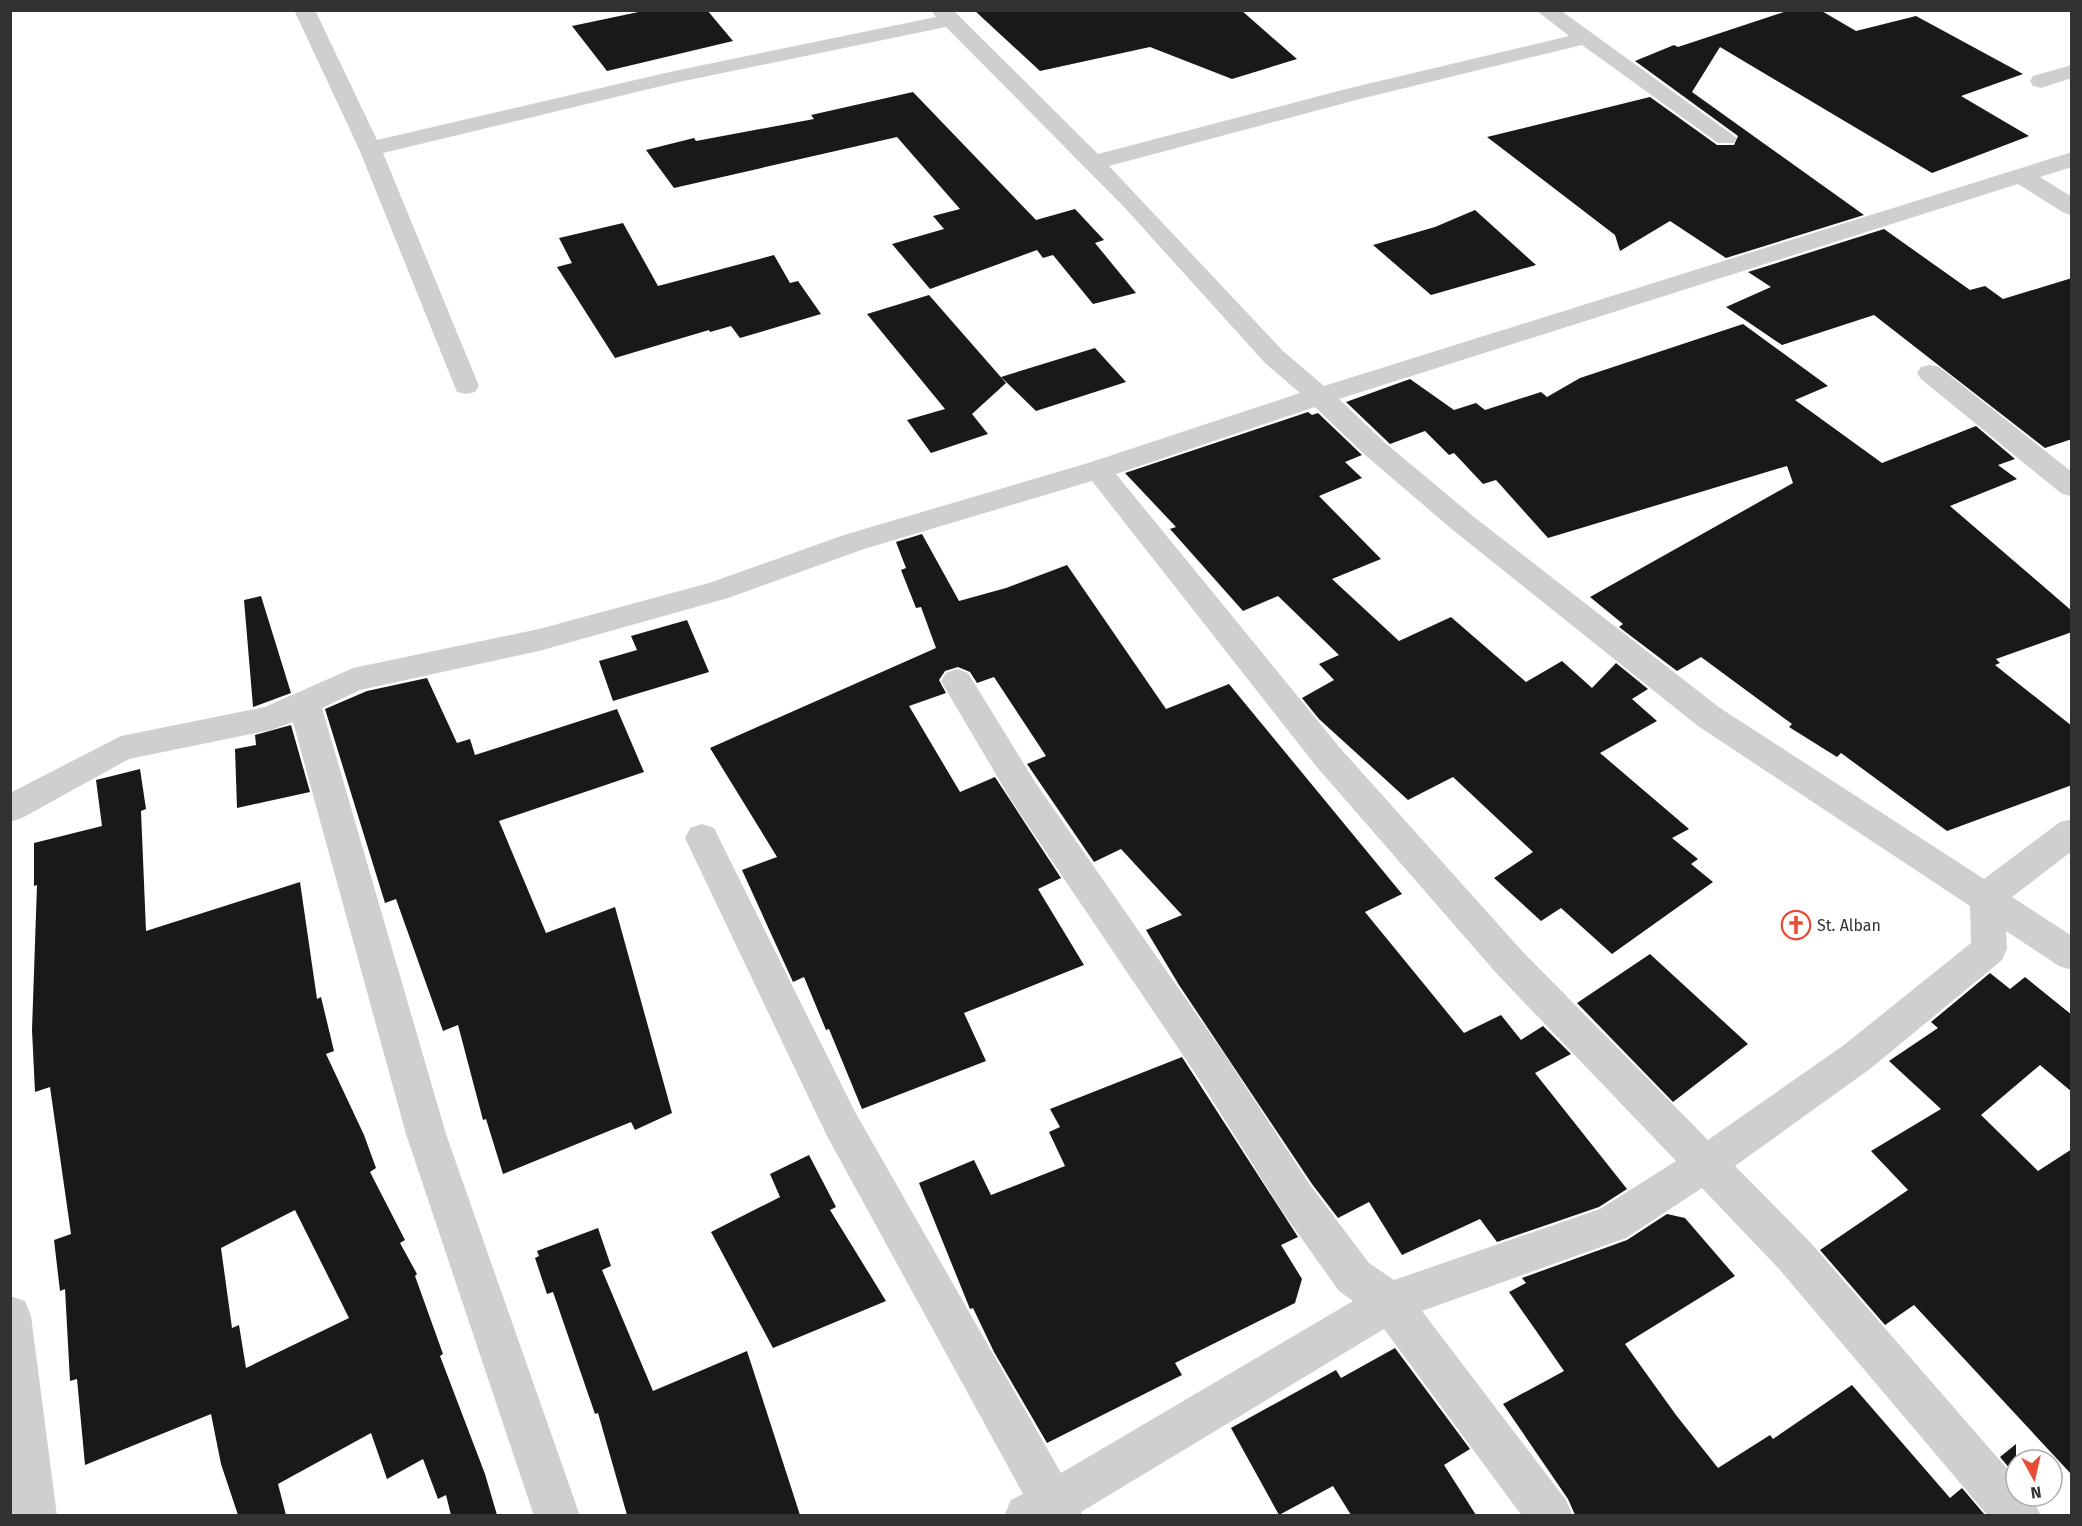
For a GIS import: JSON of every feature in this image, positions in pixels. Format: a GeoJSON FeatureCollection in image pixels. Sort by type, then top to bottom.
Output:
{"type":"FeatureCollection","features":[{"type":"Feature","properties":{"kind":"street"},"geometry":{"type":"LineString","coordinates":[[304,10],[370,149],[466,386]]}},
{"type":"Feature","properties":{"kind":"street"},"geometry":{"type":"LineString","coordinates":[[1546,10],[1726,138]]}},
{"type":"Feature","properties":{"kind":"street"},"geometry":{"type":"LineString","coordinates":[[370,149],[945,15],[1133,203],[1274,357],[1320,396],[1374,448],[1464,524],[1690,703],[1903,846],[1987,897],[2072,956]]}},
{"type":"Feature","properties":{"kind":"street"},"geometry":{"type":"LineString","coordinates":[[1092,163],[1354,94],[1585,38]]}},
{"type":"Feature","properties":{"kind":"street"},"geometry":{"type":"LineString","coordinates":[[2041,81],[2072,71]]}},
{"type":"Feature","properties":{"kind":"street"},"geometry":{"type":"LineString","coordinates":[[10,809],[121,748],[271,718],[354,680],[539,640],[717,591],[854,542],[1098,470],[1320,396],[2072,159]]}},
{"type":"Feature","properties":{"kind":"street"},"geometry":{"type":"LineString","coordinates":[[2021,175],[2072,208]]}},
{"type":"Feature","properties":{"kind":"street"},"geometry":{"type":"LineString","coordinates":[[1930,373],[2072,487]]}},
{"type":"Feature","properties":{"kind":"street"},"geometry":{"type":"LineString","coordinates":[[1098,470],[1328,757],[1510,963],[1795,1256],[2018,1515]]}},
{"type":"Feature","properties":{"kind":"street"},"geometry":{"type":"LineString","coordinates":[[957,681],[1023,791],[1212,1066],[1296,1198],[1353,1277],[1390,1302],[1550,1515]]}},
{"type":"Feature","properties":{"kind":"street"},"geometry":{"type":"LineString","coordinates":[[304,703],[426,1134],[557,1515]]}},
{"type":"Feature","properties":{"kind":"street"},"geometry":{"type":"LineString","coordinates":[[1987,897],[2072,832]]}},
{"type":"Feature","properties":{"kind":"street"},"geometry":{"type":"LineString","coordinates":[[702,838],[841,1124],[1047,1511],[1390,1302],[1612,1224],[1706,1164],[1857,1057],[1989,950],[1987,897]]}},
{"type":"Feature","properties":{"kind":"street"},"geometry":{"type":"LineString","coordinates":[[10,1316],[34,1515]]}},
{"type":"Feature","properties":{"kind":"building"},"geometry":{"type":"Polygon","coordinates":[[[648,10],[707,10],[733,41],[607,71],[572,26],[648,10]]]}},
{"type":"Feature","properties":{"kind":"building"},"geometry":{"type":"Polygon","coordinates":[[[974,10],[1241,10],[1297,59],[1232,79],[1150,47],[1040,71],[974,10]]]}},
{"type":"Feature","properties":{"kind":"building"},"geometry":{"type":"Polygon","coordinates":[[[1790,10],[1820,10],[1856,31],[1916,16],[2023,74],[1961,96],[2029,136],[1932,173],[1720,47],[1692,92],[1864,215],[1726,258],[1670,221],[1620,251],[1615,235],[1487,137],[1650,97],[1717,145],[1734,145],[1738,136],[1635,61],[1674,45],[1678,47],[1790,10]]]}},
{"type":"Feature","properties":{"kind":"building"},"geometry":{"type":"Polygon","coordinates":[[[913,92],[1036,220],[1075,209],[1104,240],[1095,243],[1136,293],[1093,304],[1053,255],[1043,258],[1037,250],[930,289],[892,244],[944,229],[933,216],[960,209],[897,137],[674,188],[646,150],[694,138],[696,141],[814,119],[811,115],[913,92]]]}},
{"type":"Feature","properties":{"kind":"building"},"geometry":{"type":"Polygon","coordinates":[[[1475,210],[1536,265],[1431,295],[1373,245],[1435,227],[1475,210]]]}},
{"type":"Feature","properties":{"kind":"building"},"geometry":{"type":"Polygon","coordinates":[[[623,223],[658,286],[774,255],[790,283],[798,281],[821,314],[740,338],[731,326],[710,332],[709,330],[615,358],[557,267],[572,263],[559,238],[623,223]]]}},
{"type":"Feature","properties":{"kind":"building"},"geometry":{"type":"Polygon","coordinates":[[[1884,229],[1970,290],[1985,286],[2003,299],[2072,278],[2072,439],[2045,448],[1874,315],[1782,345],[1726,307],[1771,287],[1748,272],[1884,229]]]}},
{"type":"Feature","properties":{"kind":"building"},"geometry":{"type":"Polygon","coordinates":[[[929,295],[1006,383],[972,414],[988,434],[931,453],[907,420],[945,409],[867,314],[929,295]]]}},
{"type":"Feature","properties":{"kind":"building"},"geometry":{"type":"Polygon","coordinates":[[[1743,324],[1828,386],[1795,400],[1882,463],[1976,426],[2015,459],[1998,465],[2017,479],[1950,506],[2072,611],[2072,632],[1996,659],[2000,663],[1995,665],[2072,726],[2072,785],[1947,831],[1841,753],[1837,757],[1789,727],[1792,724],[1701,657],[1677,671],[1619,627],[1623,624],[1590,597],[1793,483],[1787,466],[1548,538],[1496,480],[1483,484],[1454,453],[1449,455],[1425,431],[1390,444],[1346,402],[1410,379],[1454,410],[1476,403],[1485,410],[1541,392],[1547,397],[1580,378],[1743,324]]]}},
{"type":"Feature","properties":{"kind":"building"},"geometry":{"type":"Polygon","coordinates":[[[1095,348],[1126,382],[1036,411],[1001,377],[1095,348]]]}},
{"type":"Feature","properties":{"kind":"building"},"geometry":{"type":"Polygon","coordinates":[[[1308,412],[1312,415],[1318,413],[1362,455],[1345,462],[1362,478],[1319,496],[1381,559],[1332,579],[1399,641],[1451,617],[1526,682],[1562,661],[1592,688],[1616,663],[1648,689],[1632,699],[1657,721],[1600,753],[1689,829],[1672,838],[1698,859],[1691,864],[1713,882],[1612,954],[1561,908],[1541,921],[1494,878],[1533,852],[1453,777],[1408,800],[1319,719],[1302,698],[1334,680],[1319,664],[1339,655],[1278,596],[1243,611],[1170,529],[1176,527],[1125,473],[1308,412]]]}},
{"type":"Feature","properties":{"kind":"building"},"geometry":{"type":"Polygon","coordinates":[[[922,534],[959,601],[1006,588],[1067,565],[1166,709],[1229,684],[1402,894],[1365,912],[1464,1033],[1501,1015],[1521,1040],[1543,1026],[1571,1054],[1535,1073],[1627,1189],[1599,1207],[1497,1242],[1480,1219],[1402,1255],[1369,1202],[1338,1218],[1312,1184],[1179,985],[1146,930],[1182,915],[1121,849],[1094,862],[1027,764],[1046,756],[994,677],[977,683],[970,672],[958,667],[945,671],[939,680],[946,693],[909,706],[960,792],[995,777],[1061,878],[1038,889],[1084,965],[964,1013],[986,1061],[862,1109],[829,1029],[826,1030],[804,977],[793,982],[742,870],[777,857],[710,748],[936,648],[921,607],[916,608],[901,570],[906,568],[896,542],[922,534]]]}},
{"type":"Feature","properties":{"kind":"building"},"geometry":{"type":"Polygon","coordinates":[[[261,596],[291,693],[253,707],[244,600],[261,596]]]}},
{"type":"Feature","properties":{"kind":"building"},"geometry":{"type":"Polygon","coordinates":[[[687,620],[709,672],[613,701],[599,661],[637,650],[631,636],[687,620]]]}},
{"type":"Feature","properties":{"kind":"building"},"geometry":{"type":"Polygon","coordinates":[[[427,678],[457,743],[470,739],[475,755],[617,709],[644,772],[499,821],[546,933],[615,907],[672,1113],[635,1130],[631,1122],[503,1174],[486,1119],[483,1120],[458,1025],[443,1031],[396,899],[385,903],[325,709],[367,691],[427,678]]]}},
{"type":"Feature","properties":{"kind":"building"},"geometry":{"type":"Polygon","coordinates":[[[291,725],[310,792],[237,808],[235,749],[256,745],[255,735],[291,725]]]}},
{"type":"Feature","properties":{"kind":"building"},"geometry":{"type":"Polygon","coordinates":[[[140,769],[146,809],[141,811],[146,931],[300,882],[317,999],[321,997],[334,1051],[326,1054],[364,1135],[376,1168],[370,1172],[405,1240],[400,1243],[417,1274],[415,1276],[443,1354],[440,1356],[485,1474],[497,1515],[451,1515],[446,1495],[438,1499],[423,1459],[387,1479],[371,1433],[278,1484],[286,1515],[238,1515],[221,1464],[211,1414],[85,1465],[77,1379],[70,1381],[65,1289],[60,1291],[54,1240],[71,1234],[50,1087],[35,1092],[32,1030],[37,885],[34,886],[34,843],[102,826],[96,780],[140,769]],[[295,1210],[221,1248],[232,1328],[239,1325],[246,1368],[349,1318],[295,1210]]]}},
{"type":"Feature","properties":{"kind":"building"},"geometry":{"type":"Polygon","coordinates":[[[1650,954],[1748,1044],[1673,1102],[1577,1003],[1650,954]]]}},
{"type":"Feature","properties":{"kind":"building"},"geometry":{"type":"Polygon","coordinates":[[[1990,973],[2010,989],[2025,977],[2072,1015],[2072,1092],[2040,1065],[1981,1115],[2038,1171],[2072,1149],[2072,1475],[2064,1466],[2064,1448],[2047,1448],[1914,1305],[1885,1325],[1820,1250],[1908,1190],[1871,1151],[1941,1109],[1889,1061],[1938,1028],[1931,1022],[1990,973]]]}},
{"type":"Feature","properties":{"kind":"building"},"geometry":{"type":"Polygon","coordinates":[[[1182,1057],[1298,1237],[1281,1245],[1302,1279],[1295,1303],[1175,1363],[1182,1375],[1047,1443],[994,1352],[973,1308],[970,1309],[919,1183],[974,1160],[991,1195],[1065,1166],[1049,1132],[1060,1127],[1050,1109],[1182,1057]]]}},
{"type":"Feature","properties":{"kind":"building"},"geometry":{"type":"Polygon","coordinates":[[[809,1155],[836,1207],[830,1210],[886,1301],[773,1348],[711,1232],[780,1197],[770,1174],[809,1155]]]}},
{"type":"Feature","properties":{"kind":"building"},"geometry":{"type":"Polygon","coordinates":[[[1667,1214],[1685,1218],[1735,1276],[1625,1344],[1676,1415],[1718,1468],[1770,1435],[1773,1439],[1852,1385],[1950,1498],[1962,1488],[1985,1515],[1575,1515],[1568,1499],[1503,1404],[1564,1371],[1509,1292],[1526,1283],[1522,1278],[1627,1240],[1667,1214]]]}},
{"type":"Feature","properties":{"kind":"building"},"geometry":{"type":"Polygon","coordinates":[[[598,1228],[611,1266],[602,1270],[653,1391],[747,1351],[800,1515],[627,1515],[598,1413],[595,1414],[553,1292],[547,1294],[535,1258],[539,1256],[537,1251],[598,1228]]]}},
{"type":"Feature","properties":{"kind":"building"},"geometry":{"type":"Polygon","coordinates":[[[1395,1348],[1470,1449],[1444,1465],[1476,1515],[1351,1515],[1333,1486],[1279,1515],[1231,1428],[1336,1370],[1341,1378],[1395,1348]]]}},
{"type":"Feature","properties":{"kind":"place","name":"St. Alban"},"geometry":{"type":"Point","coordinates":[1796,925]}}]}
